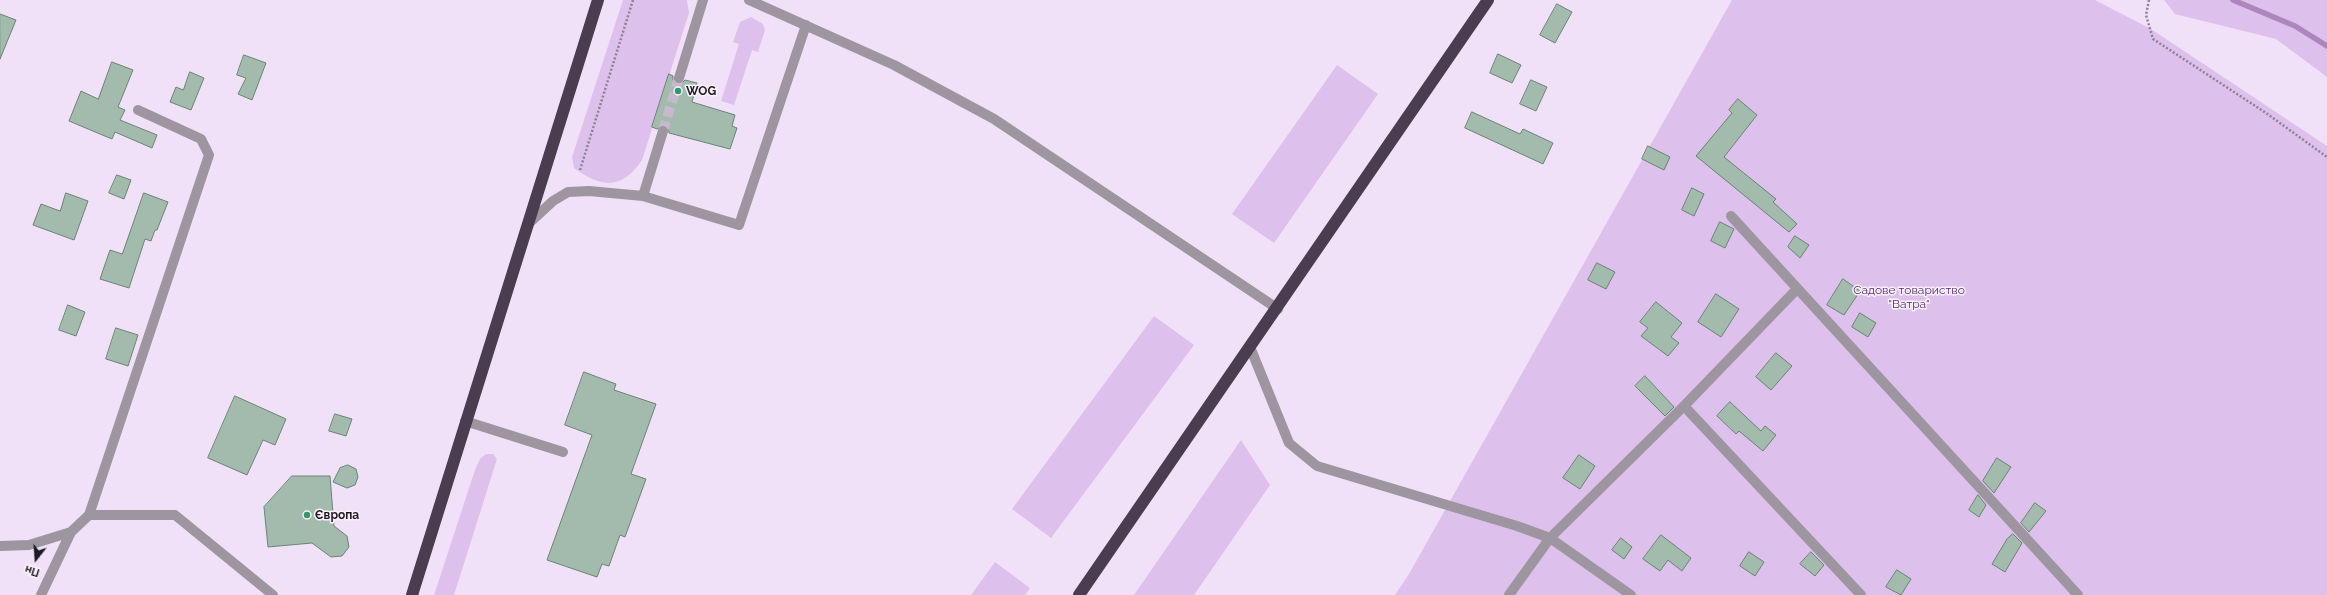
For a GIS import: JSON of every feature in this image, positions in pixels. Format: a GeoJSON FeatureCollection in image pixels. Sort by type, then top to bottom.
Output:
{"type":"FeatureCollection","features":[{"type":"Feature","properties":{"kind":"highway"},"geometry":{"type":"LineString","coordinates":[[412,595],[465,421],[598,0]]}},
{"type":"Feature","properties":{"kind":"highway"},"geometry":{"type":"LineString","coordinates":[[1079,595],[1250,347],[1278,309],[1488,0]]}},
{"type":"Feature","properties":{"kind":"street"},"geometry":{"type":"LineString","coordinates":[[679,78],[703,0]]}},
{"type":"Feature","properties":{"kind":"street"},"geometry":{"type":"LineString","coordinates":[[749,0],[894,65],[994,119],[1278,309]]}},
{"type":"Feature","properties":{"kind":"street"},"geometry":{"type":"LineString","coordinates":[[527,226],[553,200],[568,192],[589,191],[644,196],[739,226],[806,25]]}},
{"type":"Feature","properties":{"kind":"street"},"geometry":{"type":"LineString","coordinates":[[41,595],[72,532],[89,515],[209,155],[201,139],[138,110]]}},
{"type":"Feature","properties":{"kind":"street"},"geometry":{"type":"LineString","coordinates":[[644,196],[663,131]]}},
{"type":"Feature","properties":{"kind":"street"},"geometry":{"type":"LineString","coordinates":[[1731,216],[1797,290],[2078,595]]}},
{"type":"Feature","properties":{"kind":"street"},"geometry":{"type":"LineString","coordinates":[[1509,595],[1550,538],[1684,406],[1797,290]]}},
{"type":"Feature","properties":{"kind":"street"},"geometry":{"type":"LineString","coordinates":[[1250,347],[1289,442],[1317,466],[1517,526],[1550,538],[1631,595]]}},
{"type":"Feature","properties":{"kind":"street"},"geometry":{"type":"LineString","coordinates":[[1684,406],[1861,595]]}},
{"type":"Feature","properties":{"kind":"street"},"geometry":{"type":"LineString","coordinates":[[465,421],[563,452]]}},
{"type":"Feature","properties":{"kind":"street"},"geometry":{"type":"LineString","coordinates":[[89,515],[175,514],[273,595]]}},
{"type":"Feature","properties":{"kind":"street"},"geometry":{"type":"LineString","coordinates":[[0,546],[29,544],[72,532]]}},
{"type":"Feature","properties":{"kind":"path"},"geometry":{"type":"LineString","coordinates":[[580,170],[633,0]]}},
{"type":"Feature","properties":{"kind":"path"},"geometry":{"type":"LineString","coordinates":[[2149,0],[2146,15],[2152,39],[2266,113],[2327,157]]}},
{"type":"Feature","properties":{"kind":"green space"},"geometry":{"type":"Polygon","coordinates":[[[623,0],[687,0],[689,13],[642,160],[627,177],[611,183],[602,182],[584,175],[574,168],[572,157],[623,0]]]}},
{"type":"Feature","properties":{"kind":"green space","name":"Садове товариство \"Ватра\""},"geometry":{"type":"Polygon","coordinates":[[[1732,0],[2095,0],[2151,29],[2327,146],[2327,595],[1395,595],[1409,574],[1732,0]]]}},
{"type":"Feature","properties":{"kind":"green space"},"geometry":{"type":"Polygon","coordinates":[[[2164,0],[2327,0],[2327,77],[2276,39],[2175,14],[2164,0]]]}},
{"type":"Feature","properties":{"kind":"green space"},"geometry":{"type":"Polygon","coordinates":[[[751,17],[763,24],[765,30],[758,52],[752,50],[734,105],[721,101],[739,44],[733,42],[740,22],[751,17]]]}},
{"type":"Feature","properties":{"kind":"green space"},"geometry":{"type":"Polygon","coordinates":[[[1337,65],[1378,94],[1274,243],[1232,214],[1337,65]]]}},
{"type":"Feature","properties":{"kind":"green space"},"geometry":{"type":"Polygon","coordinates":[[[1154,316],[1194,345],[1051,538],[1012,509],[1154,316]]]}},
{"type":"Feature","properties":{"kind":"green space"},"geometry":{"type":"Polygon","coordinates":[[[1241,440],[1270,485],[1194,595],[1134,595],[1241,440]]]}},
{"type":"Feature","properties":{"kind":"green space"},"geometry":{"type":"Polygon","coordinates":[[[486,454],[493,454],[497,459],[454,595],[434,595],[475,470],[480,459],[486,454]]]}},
{"type":"Feature","properties":{"kind":"green space"},"geometry":{"type":"Polygon","coordinates":[[[995,562],[1030,588],[1025,595],[971,595],[995,562]]]}},
{"type":"Feature","properties":{"kind":"building"},"geometry":{"type":"Polygon","coordinates":[[[1557,4],[1572,12],[1555,43],[1540,35],[1557,4]]]}},
{"type":"Feature","properties":{"kind":"building"},"geometry":{"type":"Polygon","coordinates":[[[0,14],[16,20],[0,59],[0,14]]]}},
{"type":"Feature","properties":{"kind":"building"},"geometry":{"type":"Polygon","coordinates":[[[1498,54],[1521,65],[1512,83],[1490,73],[1498,54]]]}},
{"type":"Feature","properties":{"kind":"building"},"geometry":{"type":"Polygon","coordinates":[[[244,55],[266,63],[252,100],[238,94],[246,78],[237,75],[244,55]]]}},
{"type":"Feature","properties":{"kind":"building"},"geometry":{"type":"Polygon","coordinates":[[[112,62],[133,70],[118,107],[125,110],[120,120],[157,135],[152,148],[115,132],[112,139],[69,121],[81,91],[98,99],[112,62]]]}},
{"type":"Feature","properties":{"kind":"building"},"geometry":{"type":"Polygon","coordinates":[[[190,72],[204,78],[191,110],[170,102],[176,87],[183,90],[190,72]]]}},
{"type":"Feature","properties":{"kind":"building"},"geometry":{"type":"Polygon","coordinates":[[[669,74],[673,76],[673,80],[677,84],[681,84],[685,80],[697,83],[692,102],[735,115],[732,126],[737,128],[730,149],[669,133],[668,127],[665,125],[657,129],[652,127],[669,74]]]}},
{"type":"Feature","properties":{"kind":"building"},"geometry":{"type":"Polygon","coordinates":[[[1531,80],[1547,87],[1536,111],[1520,104],[1531,80]]]}},
{"type":"Feature","properties":{"kind":"building"},"geometry":{"type":"Polygon","coordinates":[[[1738,99],[1757,115],[1724,157],[1776,199],[1773,202],[1797,224],[1789,232],[1696,156],[1732,113],[1729,110],[1738,99]]]}},
{"type":"Feature","properties":{"kind":"building"},"geometry":{"type":"Polygon","coordinates":[[[1472,112],[1520,134],[1523,129],[1553,143],[1543,164],[1465,128],[1472,112]]]}},
{"type":"Feature","properties":{"kind":"building"},"geometry":{"type":"Polygon","coordinates":[[[1648,146],[1670,157],[1664,170],[1642,159],[1648,146]]]}},
{"type":"Feature","properties":{"kind":"building"},"geometry":{"type":"Polygon","coordinates":[[[117,175],[131,180],[124,199],[109,193],[117,175]]]}},
{"type":"Feature","properties":{"kind":"building"},"geometry":{"type":"Polygon","coordinates":[[[1692,188],[1704,194],[1694,216],[1682,210],[1692,188]]]}},
{"type":"Feature","properties":{"kind":"building"},"geometry":{"type":"Polygon","coordinates":[[[66,193],[88,201],[74,240],[33,225],[41,204],[60,211],[66,193]]]}},
{"type":"Feature","properties":{"kind":"building"},"geometry":{"type":"Polygon","coordinates":[[[144,193],[168,202],[151,241],[145,239],[129,288],[100,279],[110,250],[122,254],[144,193]]]}},
{"type":"Feature","properties":{"kind":"building"},"geometry":{"type":"Polygon","coordinates":[[[1720,222],[1734,229],[1725,248],[1711,241],[1720,222]]]}},
{"type":"Feature","properties":{"kind":"building"},"geometry":{"type":"Polygon","coordinates":[[[1795,236],[1809,245],[1800,258],[1788,247],[1795,236]]]}},
{"type":"Feature","properties":{"kind":"building"},"geometry":{"type":"Polygon","coordinates":[[[1597,263],[1615,272],[1606,289],[1588,280],[1597,263]]]}},
{"type":"Feature","properties":{"kind":"building"},"geometry":{"type":"Polygon","coordinates":[[[1843,279],[1860,291],[1844,315],[1827,305],[1843,279]]]}},
{"type":"Feature","properties":{"kind":"building"},"geometry":{"type":"Polygon","coordinates":[[[1716,294],[1739,309],[1721,337],[1698,322],[1716,294]]]}},
{"type":"Feature","properties":{"kind":"building"},"geometry":{"type":"Polygon","coordinates":[[[1656,302],[1682,323],[1671,337],[1679,343],[1668,356],[1641,336],[1648,328],[1640,322],[1656,302]]]}},
{"type":"Feature","properties":{"kind":"building"},"geometry":{"type":"Polygon","coordinates":[[[68,305],[85,312],[76,336],[59,330],[68,305]]]}},
{"type":"Feature","properties":{"kind":"building"},"geometry":{"type":"Polygon","coordinates":[[[1860,313],[1876,323],[1868,337],[1852,327],[1860,313]]]}},
{"type":"Feature","properties":{"kind":"building"},"geometry":{"type":"Polygon","coordinates":[[[116,328],[138,335],[128,366],[106,359],[116,328]]]}},
{"type":"Feature","properties":{"kind":"building"},"geometry":{"type":"Polygon","coordinates":[[[1776,353],[1792,366],[1771,390],[1756,377],[1776,353]]]}},
{"type":"Feature","properties":{"kind":"building"},"geometry":{"type":"Polygon","coordinates":[[[584,372],[616,384],[614,390],[656,404],[631,474],[646,479],[625,537],[620,535],[609,566],[602,564],[597,577],[547,560],[592,435],[565,425],[584,372]]]}},
{"type":"Feature","properties":{"kind":"building"},"geometry":{"type":"Polygon","coordinates":[[[1645,376],[1674,407],[1665,416],[1635,386],[1645,376]]]}},
{"type":"Feature","properties":{"kind":"building"},"geometry":{"type":"Polygon","coordinates":[[[235,396],[286,419],[275,445],[263,440],[247,475],[208,458],[235,396]]]}},
{"type":"Feature","properties":{"kind":"building"},"geometry":{"type":"Polygon","coordinates":[[[1730,402],[1761,431],[1765,426],[1776,435],[1763,451],[1739,431],[1736,434],[1717,416],[1730,402]]]}},
{"type":"Feature","properties":{"kind":"building"},"geometry":{"type":"Polygon","coordinates":[[[335,414],[352,419],[346,436],[329,431],[335,414]]]}},
{"type":"Feature","properties":{"kind":"building"},"geometry":{"type":"Polygon","coordinates":[[[1579,455],[1595,466],[1580,489],[1563,478],[1579,455]]]}},
{"type":"Feature","properties":{"kind":"building"},"geometry":{"type":"Polygon","coordinates":[[[1997,458],[2011,467],[1994,493],[1983,481],[1997,458]]]}},
{"type":"Feature","properties":{"kind":"building"},"geometry":{"type":"Polygon","coordinates":[[[348,465],[356,469],[358,477],[355,485],[347,488],[333,482],[340,468],[348,465]]]}},
{"type":"Feature","properties":{"kind":"building"},"geometry":{"type":"Polygon","coordinates":[[[292,476],[330,476],[334,526],[347,536],[349,547],[342,556],[331,557],[312,543],[268,547],[264,507],[292,476]]]}},
{"type":"Feature","properties":{"kind":"building"},"geometry":{"type":"Polygon","coordinates":[[[1978,495],[1986,505],[1979,517],[1969,510],[1978,495]]]}},
{"type":"Feature","properties":{"kind":"building"},"geometry":{"type":"Polygon","coordinates":[[[2035,503],[2046,511],[2029,532],[2021,523],[2035,503]]]}},
{"type":"Feature","properties":{"kind":"building"},"geometry":{"type":"Polygon","coordinates":[[[2013,534],[2022,543],[2005,572],[1992,564],[2007,539],[2013,534]]]}},
{"type":"Feature","properties":{"kind":"building"},"geometry":{"type":"Polygon","coordinates":[[[1661,535],[1691,558],[1682,571],[1668,560],[1660,571],[1643,559],[1661,535]]]}},
{"type":"Feature","properties":{"kind":"building"},"geometry":{"type":"Polygon","coordinates":[[[1621,538],[1632,547],[1624,559],[1612,550],[1621,538]]]}},
{"type":"Feature","properties":{"kind":"building"},"geometry":{"type":"Polygon","coordinates":[[[1749,552],[1764,562],[1755,576],[1740,566],[1749,552]]]}},
{"type":"Feature","properties":{"kind":"building"},"geometry":{"type":"Polygon","coordinates":[[[1811,552],[1824,565],[1815,576],[1800,564],[1811,552]]]}},
{"type":"Feature","properties":{"kind":"building"},"geometry":{"type":"Polygon","coordinates":[[[1897,570],[1911,579],[1901,595],[1886,587],[1897,570]]]}},
{"type":"Feature","properties":{"kind":"waterway"},"geometry":{"type":"LineString","coordinates":[[2233,0],[2295,26],[2327,46]]}},
{"type":"Feature","properties":{"kind":"tunnel"},"geometry":{"type":"LineString","coordinates":[[663,131],[679,78]]}},
{"type":"Feature","properties":{"kind":"place","name":"WOG"},"geometry":{"type":"Point","coordinates":[678,91]}},
{"type":"Feature","properties":{"kind":"place","name":"Європа"},"geometry":{"type":"Point","coordinates":[307,515]}}]}
